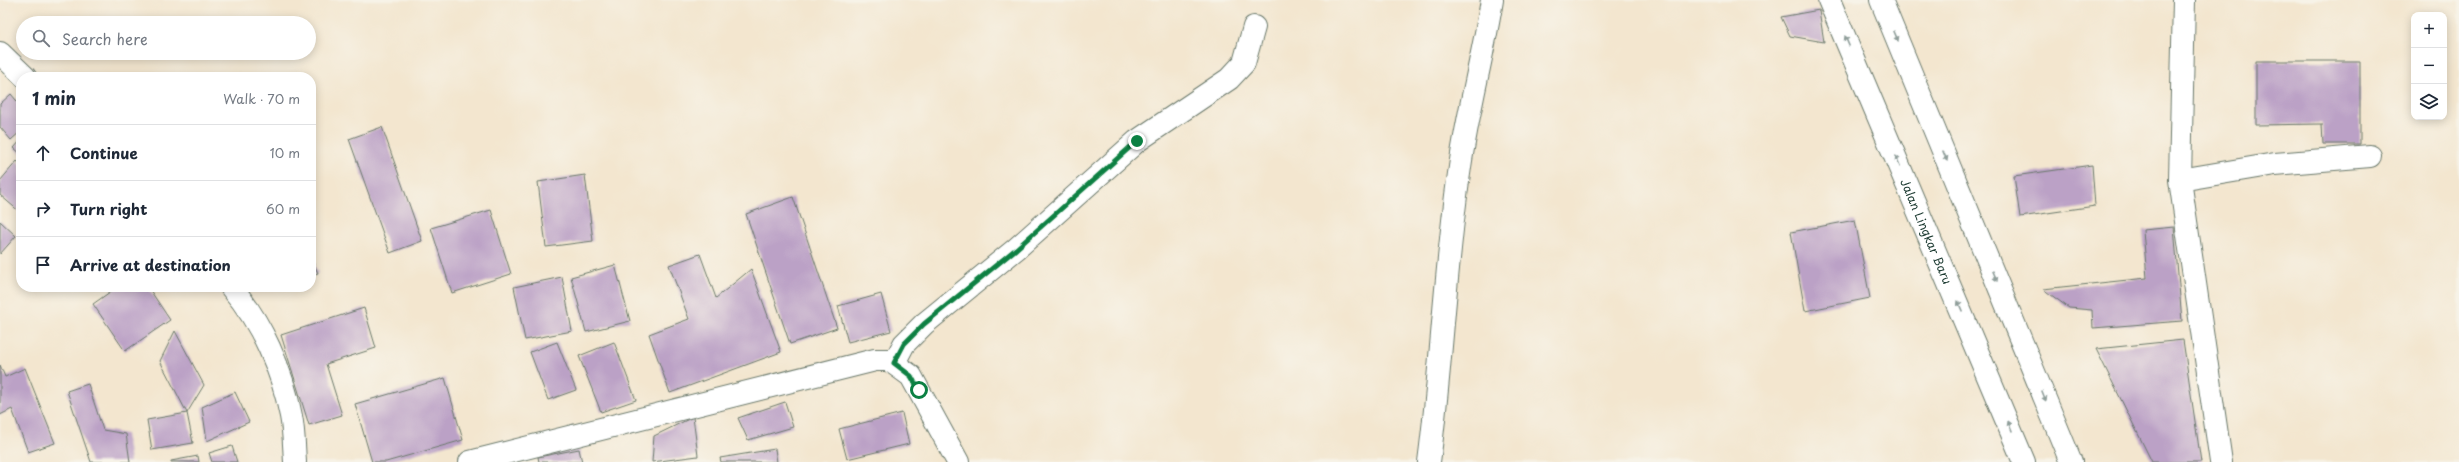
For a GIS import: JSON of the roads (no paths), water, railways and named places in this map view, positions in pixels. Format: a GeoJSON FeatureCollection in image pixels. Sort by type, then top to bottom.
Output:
{"type":"FeatureCollection","features":[{"type":"Feature","properties":{"kind":"main road"},"geometry":{"type":"LineString","coordinates":[[1428,462],[1460,168],[1492,0]]}},
{"type":"Feature","properties":{"kind":"main road","name":"Jalan Lingkar Baru"},"geometry":{"type":"LineString","coordinates":[[1829,0],[2024,462]]}},
{"type":"Feature","properties":{"kind":"main road"},"geometry":{"type":"LineString","coordinates":[[1881,0],[2071,462]]}},
{"type":"Feature","properties":{"kind":"main road"},"geometry":{"type":"LineString","coordinates":[[2184,0],[2180,180],[2221,462]]}},
{"type":"Feature","properties":{"kind":"main road"},"geometry":{"type":"LineString","coordinates":[[894,363],[904,344],[924,324],[1016,249],[1137,141],[1229,80],[1244,63],[1254,27]]}},
{"type":"Feature","properties":{"kind":"main road"},"geometry":{"type":"LineString","coordinates":[[0,53],[20,72]]}},
{"type":"Feature","properties":{"kind":"main road"},"geometry":{"type":"LineString","coordinates":[[2180,180],[2275,164],[2370,156]]}},
{"type":"Feature","properties":{"kind":"main road"},"geometry":{"type":"LineString","coordinates":[[235,292],[246,305],[273,356],[291,416],[295,462]]}},
{"type":"Feature","properties":{"kind":"main road"},"geometry":{"type":"LineString","coordinates":[[470,462],[875,360],[889,360],[911,376],[958,462]]}}]}
